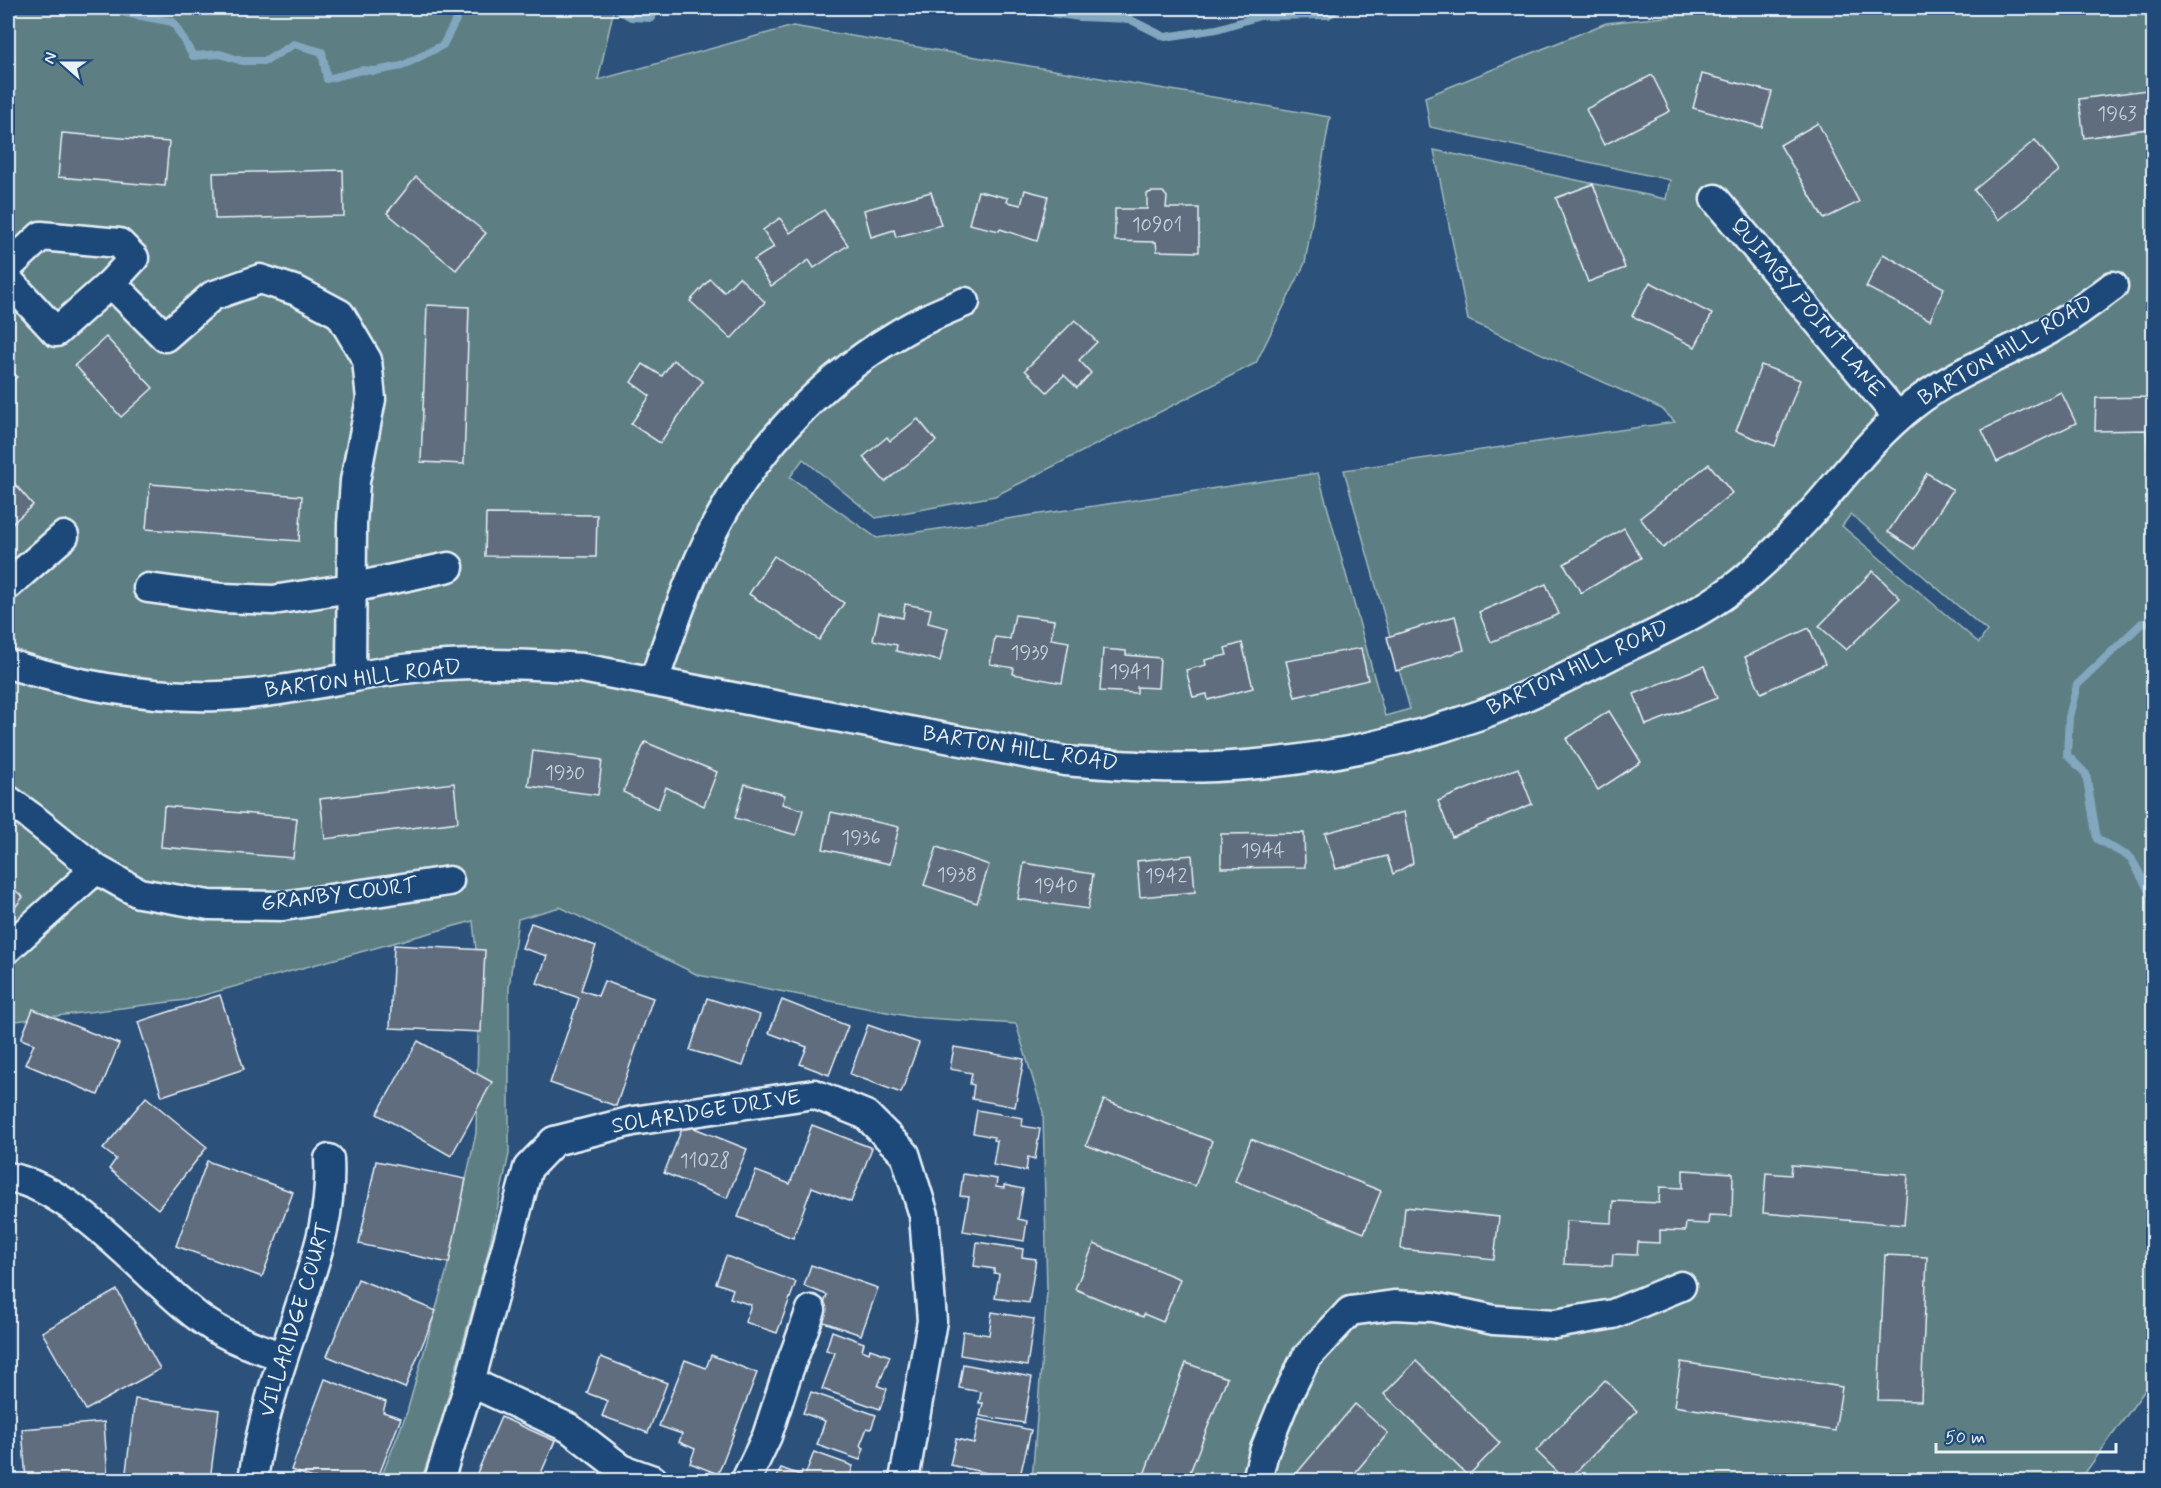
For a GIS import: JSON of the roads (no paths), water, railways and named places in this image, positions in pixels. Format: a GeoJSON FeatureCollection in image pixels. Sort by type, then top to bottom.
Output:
{"type":"FeatureCollection","features":[{"type":"Feature","properties":{"kind":"street","name":"QUIMBY POINT LANE"},"geometry":{"type":"LineString","coordinates":[[1715,199],[1898,417]]}},
{"type":"Feature","properties":{"kind":"street"},"geometry":{"type":"LineString","coordinates":[[8,267],[41,236],[120,243],[134,258],[111,283],[56,332],[8,280]]}},
{"type":"Feature","properties":{"kind":"street"},"geometry":{"type":"LineString","coordinates":[[111,283],[165,337],[212,296],[260,279],[297,291],[340,314],[367,360],[371,399],[355,481],[352,524],[351,678]]}},
{"type":"Feature","properties":{"kind":"street","name":"BARTON HILL ROAD"},"geometry":{"type":"LineString","coordinates":[[8,664],[36,673],[106,687],[167,695],[219,696],[277,691],[431,666],[507,663],[582,668],[1065,761],[1135,766],[1215,767],[1287,761],[1348,751],[1406,738],[1479,715],[1544,689],[1692,615],[1731,589],[1770,556],[1820,503],[1869,445],[1926,394],[1984,361],[2068,319],[2113,285]]}},
{"type":"Feature","properties":{"kind":"street"},"geometry":{"type":"LineString","coordinates":[[654,681],[684,596],[706,544],[729,504],[762,456],[800,411],[838,377],[894,336],[965,302]]}},
{"type":"Feature","properties":{"kind":"street"},"geometry":{"type":"LineString","coordinates":[[8,585],[64,536]]}},
{"type":"Feature","properties":{"kind":"street"},"geometry":{"type":"LineString","coordinates":[[148,588],[222,598],[273,600],[351,588],[449,567]]}},
{"type":"Feature","properties":{"kind":"street","name":"GRANBY COURT"},"geometry":{"type":"LineString","coordinates":[[8,801],[96,869],[139,893],[209,905],[283,906],[449,881]]}},
{"type":"Feature","properties":{"kind":"street"},"geometry":{"type":"LineString","coordinates":[[8,948],[96,869]]}},
{"type":"Feature","properties":{"kind":"street","name":"SOLARIDGE DRIVE"},"geometry":{"type":"LineString","coordinates":[[438,1480],[470,1382],[528,1168],[554,1141],[633,1121],[814,1094],[866,1115],[905,1154],[924,1215],[932,1322],[904,1480]]}},
{"type":"Feature","properties":{"kind":"street","name":"VILLARIDGE COURT"},"geometry":{"type":"LineString","coordinates":[[253,1480],[263,1431],[283,1357],[321,1242],[328,1210],[329,1159]]}},
{"type":"Feature","properties":{"kind":"street"},"geometry":{"type":"LineString","coordinates":[[8,1177],[36,1185],[76,1210],[199,1318],[224,1334],[283,1357]]}},
{"type":"Feature","properties":{"kind":"street"},"geometry":{"type":"LineString","coordinates":[[1257,1480],[1264,1452],[1285,1400],[1306,1358],[1350,1311],[1394,1305],[1433,1307],[1494,1320],[1555,1324],[1613,1314],[1681,1286]]}},
{"type":"Feature","properties":{"kind":"street"},"geometry":{"type":"LineString","coordinates":[[746,1480],[767,1436],[811,1310]]}},
{"type":"Feature","properties":{"kind":"street"},"geometry":{"type":"LineString","coordinates":[[470,1382],[569,1428],[622,1469],[652,1480]]}},
{"type":"Feature","properties":{"kind":"waterway"},"geometry":{"type":"LineString","coordinates":[[124,8],[125,13],[173,22],[193,56],[220,54],[242,61],[266,61],[294,44],[322,52],[327,79],[362,70],[375,71],[402,66],[443,45],[462,8]]}},
{"type":"Feature","properties":{"kind":"waterway"},"geometry":{"type":"LineString","coordinates":[[615,8],[631,17],[651,18],[657,8]]}},
{"type":"Feature","properties":{"kind":"waterway"},"geometry":{"type":"LineString","coordinates":[[1015,8],[1080,17],[1129,19],[1165,37],[1217,29],[1260,16],[1328,15],[1340,8]]}},
{"type":"Feature","properties":{"kind":"waterway"},"geometry":{"type":"LineString","coordinates":[[2154,624],[2142,623],[2077,685],[2069,717],[2067,755],[2086,774],[2097,839],[2131,858],[2154,900]]}}]}
